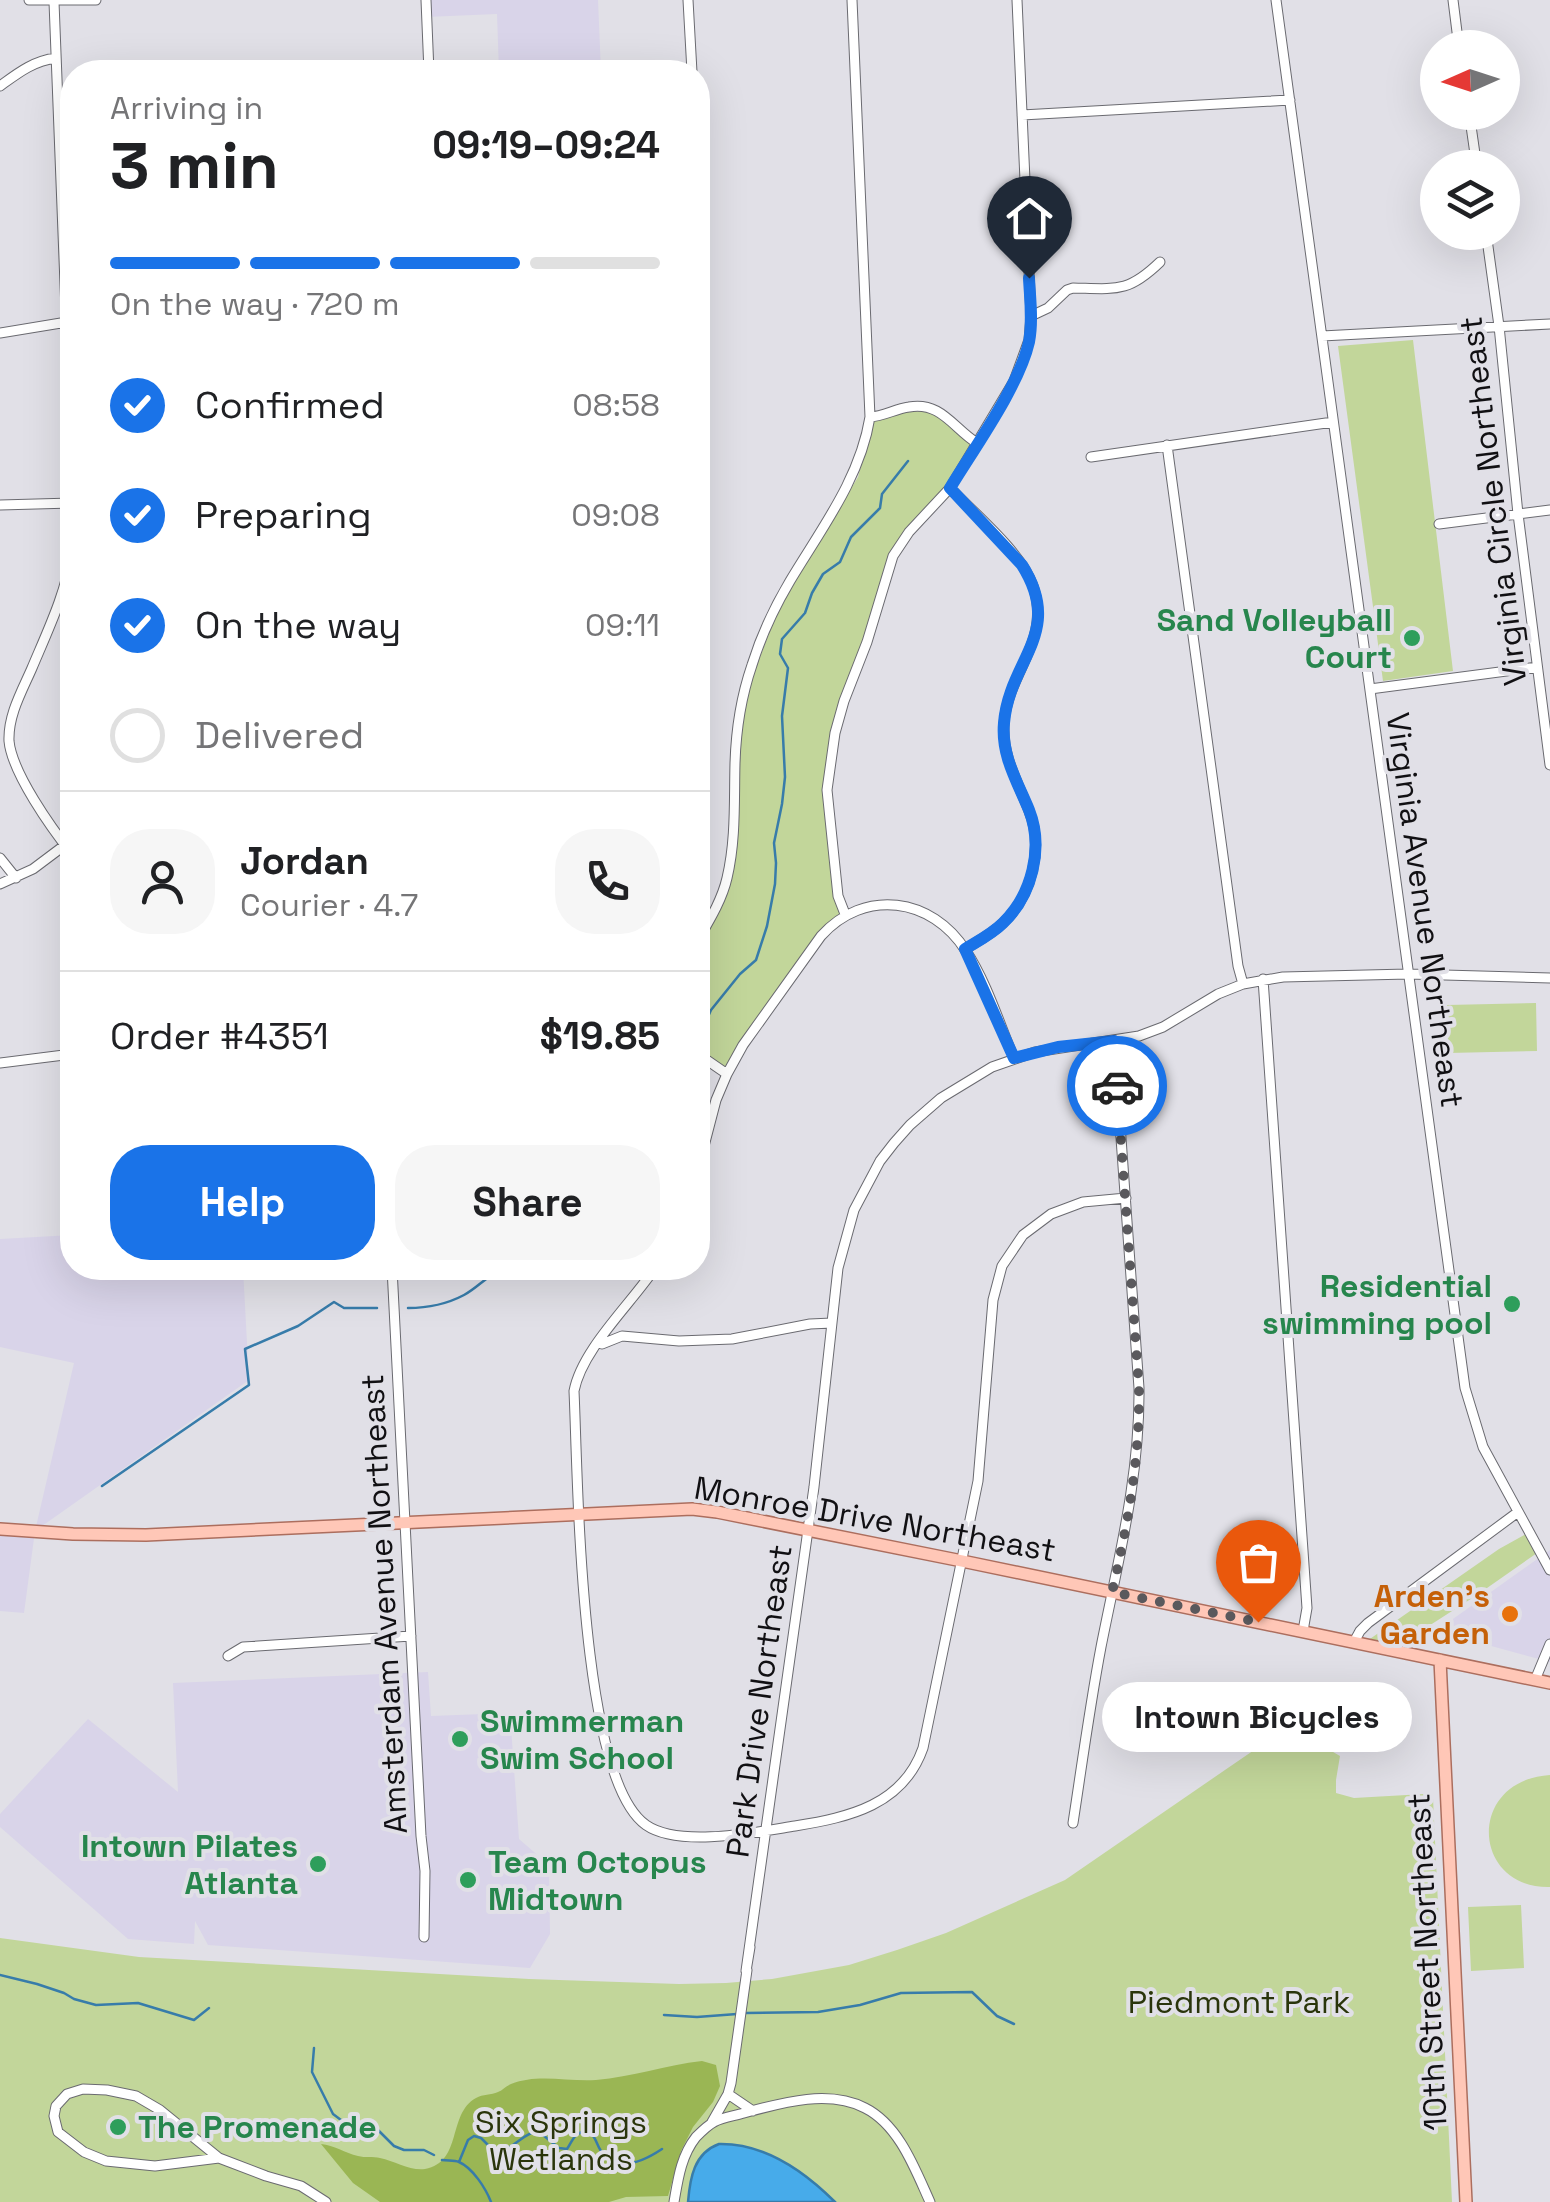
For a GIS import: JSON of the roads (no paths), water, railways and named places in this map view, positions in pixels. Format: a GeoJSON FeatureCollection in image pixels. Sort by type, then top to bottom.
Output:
{"type":"FeatureCollection","features":[{"type":"Feature","properties":{"kind":"main road","name":"Monroe Drive Northeast"},"geometry":{"type":"LineString","coordinates":[[0,1529],[146,1535],[692,1509],[962,1560],[1550,1683]]}},
{"type":"Feature","properties":{"kind":"main road","name":"10th Street Northeast"},"geometry":{"type":"LineString","coordinates":[[1440,1660],[1466,2202]]}},
{"type":"Feature","properties":{"kind":"street"},"geometry":{"type":"LineString","coordinates":[[29,0],[96,0]]}},
{"type":"Feature","properties":{"kind":"street"},"geometry":{"type":"LineString","coordinates":[[426,0],[428,60]]}},
{"type":"Feature","properties":{"kind":"street"},"geometry":{"type":"LineString","coordinates":[[688,0],[691,60]]}},
{"type":"Feature","properties":{"kind":"street"},"geometry":{"type":"LineString","coordinates":[[710,915],[726,881],[734,833],[737,733],[751,666],[778,602],[850,480],[870,417],[852,0]]}},
{"type":"Feature","properties":{"kind":"street"},"geometry":{"type":"LineString","coordinates":[[845,914],[838,896],[828,810],[834,732],[893,556],[909,532],[950,488],[1021,366],[1029,340],[1016,0]]}},
{"type":"Feature","properties":{"kind":"street","name":"Virginia Avenue Northeast"},"geometry":{"type":"LineString","coordinates":[[1276,0],[1465,1388],[1484,1447],[1550,1570]]}},
{"type":"Feature","properties":{"kind":"street"},"geometry":{"type":"LineString","coordinates":[[1452,0],[1457,30]]}},
{"type":"Feature","properties":{"kind":"street"},"geometry":{"type":"LineString","coordinates":[[54,2],[60,154]]}},
{"type":"Feature","properties":{"kind":"street"},"geometry":{"type":"LineString","coordinates":[[0,86],[28,66],[56,58]]}},
{"type":"Feature","properties":{"kind":"street"},"geometry":{"type":"LineString","coordinates":[[1022,115],[1290,100]]}},
{"type":"Feature","properties":{"kind":"street","name":"Virginia Circle Northeast"},"geometry":{"type":"LineString","coordinates":[[1488,250],[1550,764]]}},
{"type":"Feature","properties":{"kind":"street"},"geometry":{"type":"LineString","coordinates":[[1031,316],[1048,308],[1067,290],[1126,286],[1142,279],[1160,262]]}},
{"type":"Feature","properties":{"kind":"street"},"geometry":{"type":"LineString","coordinates":[[0,333],[60,323]]}},
{"type":"Feature","properties":{"kind":"street"},"geometry":{"type":"LineString","coordinates":[[1322,336],[1550,324]]}},
{"type":"Feature","properties":{"kind":"street"},"geometry":{"type":"LineString","coordinates":[[870,417],[909,407],[928,408],[946,416],[977,443]]}},
{"type":"Feature","properties":{"kind":"street"},"geometry":{"type":"LineString","coordinates":[[1091,457],[1333,422]]}},
{"type":"Feature","properties":{"kind":"street"},"geometry":{"type":"LineString","coordinates":[[1167,445],[1243,984]]}},
{"type":"Feature","properties":{"kind":"street"},"geometry":{"type":"LineString","coordinates":[[950,488],[1022,565],[1034,588],[1038,613],[1034,641],[1010,692],[1003,728],[1008,764],[1034,824],[1032,871],[1010,916],[992,933],[965,949]]}},
{"type":"Feature","properties":{"kind":"street"},"geometry":{"type":"LineString","coordinates":[[0,505],[60,503]]}},
{"type":"Feature","properties":{"kind":"street"},"geometry":{"type":"LineString","coordinates":[[1440,524],[1550,510]]}},
{"type":"Feature","properties":{"kind":"street"},"geometry":{"type":"LineString","coordinates":[[60,600],[4,740],[17,769],[60,836]]}},
{"type":"Feature","properties":{"kind":"street"},"geometry":{"type":"LineString","coordinates":[[1370,689],[1537,667]]}},
{"type":"Feature","properties":{"kind":"street"},"geometry":{"type":"LineString","coordinates":[[0,884],[60,855]]}},
{"type":"Feature","properties":{"kind":"street"},"geometry":{"type":"LineString","coordinates":[[0,858],[16,878]]}},
{"type":"Feature","properties":{"kind":"street"},"geometry":{"type":"LineString","coordinates":[[710,1123],[727,1074],[743,1045],[821,936],[845,914],[876,904],[905,907],[940,924],[965,949],[1014,1058]]}},
{"type":"Feature","properties":{"kind":"street","name":"Park Drive Northeast"},"geometry":{"type":"LineString","coordinates":[[728,2094],[808,1530],[838,1268],[862,1193],[880,1161],[910,1125],[976,1075],[1014,1058],[1058,1047],[1114,1041],[1163,1027],[1218,994],[1243,984],[1263,979],[1408,974],[1550,978]]}},
{"type":"Feature","properties":{"kind":"street"},"geometry":{"type":"LineString","coordinates":[[1263,979],[1306,1608],[1303,1631]]}},
{"type":"Feature","properties":{"kind":"street"},"geometry":{"type":"LineString","coordinates":[[1073,1822],[1135,1478],[1140,1426],[1114,1041]]}},
{"type":"Feature","properties":{"kind":"street"},"geometry":{"type":"LineString","coordinates":[[0,1063],[60,1056]]}},
{"type":"Feature","properties":{"kind":"street"},"geometry":{"type":"LineString","coordinates":[[710,1062],[727,1074]]}},
{"type":"Feature","properties":{"kind":"street"},"geometry":{"type":"LineString","coordinates":[[645,1280],[580,1369],[574,1391],[586,1622],[592,1674],[609,1751],[627,1804],[645,1824],[671,1836],[703,1837],[808,1824],[869,1806],[892,1794],[909,1777],[923,1748],[978,1481],[993,1300],[1002,1266],[1023,1235],[1051,1214],[1082,1202],[1126,1198]]}},
{"type":"Feature","properties":{"kind":"street","name":"Amsterdam Avenue Northeast"},"geometry":{"type":"LineString","coordinates":[[393,1280],[420,1836],[426,1871],[424,1937]]}},
{"type":"Feature","properties":{"kind":"street"},"geometry":{"type":"LineString","coordinates":[[595,1348],[622,1336],[679,1341],[732,1339],[832,1323]]}},
{"type":"Feature","properties":{"kind":"street"},"geometry":{"type":"LineString","coordinates":[[1354,1642],[1368,1624],[1518,1512]]}},
{"type":"Feature","properties":{"kind":"street"},"geometry":{"type":"LineString","coordinates":[[228,1656],[243,1647],[411,1636]]}},
{"type":"Feature","properties":{"kind":"street"},"geometry":{"type":"LineString","coordinates":[[1535,1680],[1550,1644]]}},
{"type":"Feature","properties":{"kind":"street"},"geometry":{"type":"LineString","coordinates":[[219,2158],[155,2166],[106,2161],[71,2144],[58,2132],[56,2106],[67,2094],[83,2089],[136,2096],[160,2110],[219,2158],[301,2186],[326,2202]]}},
{"type":"Feature","properties":{"kind":"street"},"geometry":{"type":"LineString","coordinates":[[674,2202],[688,2151],[728,2094],[753,2111]]}},
{"type":"Feature","properties":{"kind":"street"},"geometry":{"type":"LineString","coordinates":[[712,2122],[778,2104],[815,2100],[841,2101],[866,2108],[898,2138],[930,2202]]}},
{"type":"Feature","properties":{"kind":"water"},"geometry":{"type":"Polygon","coordinates":[[[719,2144],[752,2148],[782,2161],[835,2202],[688,2202],[699,2160],[719,2144]]]}},
{"type":"Feature","properties":{"kind":"waterway"},"geometry":{"type":"LineString","coordinates":[[710,1012],[756,960],[767,926],[775,884],[774,843],[785,777],[782,716],[788,668],[780,654],[782,639],[805,613],[823,574],[840,562],[851,537],[880,508],[882,494],[908,461]]}},
{"type":"Feature","properties":{"kind":"waterway"},"geometry":{"type":"LineString","coordinates":[[408,1308],[457,1298],[485,1280]]}},
{"type":"Feature","properties":{"kind":"waterway"},"geometry":{"type":"LineString","coordinates":[[102,1486],[249,1385],[245,1349],[298,1326],[334,1302],[344,1308],[377,1308]]}},
{"type":"Feature","properties":{"kind":"waterway"},"geometry":{"type":"LineString","coordinates":[[0,1975],[96,2005],[138,2003],[194,2020],[209,2008]]}},
{"type":"Feature","properties":{"kind":"waterway"},"geometry":{"type":"LineString","coordinates":[[745,2013],[818,2012],[901,1993],[972,1992],[997,2016],[1014,2024]]}},
{"type":"Feature","properties":{"kind":"waterway"},"geometry":{"type":"LineString","coordinates":[[664,2015],[737,2014]]}},
{"type":"Feature","properties":{"kind":"waterway"},"geometry":{"type":"LineString","coordinates":[[314,2048],[312,2072],[333,2114],[341,2120],[375,2127],[394,2146],[434,2155]]}},
{"type":"Feature","properties":{"kind":"waterway"},"geometry":{"type":"LineString","coordinates":[[459,2162],[468,2140],[474,2136],[494,2151],[501,2151],[538,2131],[559,2148],[567,2149],[576,2135],[587,2131],[607,2158],[623,2164],[647,2158],[662,2149]]}},
{"type":"Feature","properties":{"kind":"waterway"},"geometry":{"type":"LineString","coordinates":[[442,2160],[459,2162],[469,2169],[491,2202]]}},
{"type":"Feature","properties":{"kind":"place","name":"Sand Volleyball Court"},"geometry":{"type":"Point","coordinates":[1412,638]}},
{"type":"Feature","properties":{"kind":"place","name":"Residential swimming pool"},"geometry":{"type":"Point","coordinates":[1512,1304]}},
{"type":"Feature","properties":{"kind":"place","name":"Arden's Garden"},"geometry":{"type":"Point","coordinates":[1510,1614]}},
{"type":"Feature","properties":{"kind":"place","name":"Intown Bicycles"},"geometry":{"type":"Point","coordinates":[1258,1622]}},
{"type":"Feature","properties":{"kind":"place","name":"Swimmerman Swim School"},"geometry":{"type":"Point","coordinates":[460,1739]}},
{"type":"Feature","properties":{"kind":"place","name":"Intown Pilates Atlanta"},"geometry":{"type":"Point","coordinates":[318,1864]}},
{"type":"Feature","properties":{"kind":"place","name":"Team Octopus Midtown"},"geometry":{"type":"Point","coordinates":[468,1880]}},
{"type":"Feature","properties":{"kind":"place","name":"The Promenade"},"geometry":{"type":"Point","coordinates":[118,2127]}},
{"type":"Feature","properties":{"kind":"park label","name":"Piedmont Park"},"geometry":{"type":"Point","coordinates":[1239,2002]}},
{"type":"Feature","properties":{"kind":"park label","name":"Six Springs Wetlands"},"geometry":{"type":"Point","coordinates":[561,2140]}}]}
